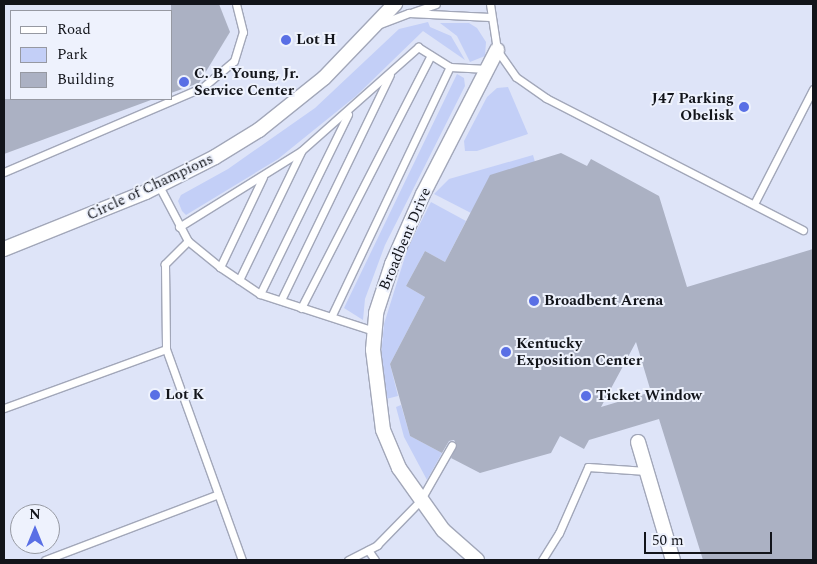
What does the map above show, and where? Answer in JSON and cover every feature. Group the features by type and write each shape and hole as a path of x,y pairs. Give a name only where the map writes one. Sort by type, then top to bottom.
{"street":[{"name":"Circle of Champions","path":"4,248 159,186 215,157 267,124 324,78 376,26 395,4"},
{"name":"Broadbent Drive","path":"477,560 443,530 420,501 399,468 384,430 375,382 374,332 392,264 497,50"},
{"path":"638,442 673,560"}],"lane":[{"path":"4,172 203,87 234,60 243,32 236,4"},
{"path":"376,26 436,4"},
{"path":"490,4 490,17 497,50 516,78 546,98 803,230"},
{"path":"409,13 490,17"},
{"path":"179,227 264,176 301,151 349,111 418,47 450,67 487,69"},
{"path":"301,308 431,55"},
{"path":"332,315 450,67"},
{"path":"281,300 392,70"},
{"path":"754,204 813,89"},
{"path":"260,294 349,111"},
{"path":"239,280 301,151"},
{"path":"220,267 264,176"},
{"path":"159,186 188,242 239,280 260,294 301,308 332,315 374,332"},
{"path":"188,242 166,264 166,349 216,495 242,560"},
{"path":"4,408 166,349"},
{"path":"348,560 368,550 420,501 452,445"},
{"path":"542,560 559,533 588,467 646,471"},
{"path":"45,560 216,495"},
{"path":"368,550 375,560"}],"green space":[{"path":"428,22 430,27 451,36 465,60 423,31 356,96 278,159 186,215 182,211 178,201 181,195 228,169 315,108 399,29"},
{"path":"440,23 469,23 477,28 486,42 485,56 470,62 457,36"},
{"path":"457,74 464,78 465,86 385,245 365,299 363,320 344,308"},
{"path":"508,87 528,134 477,151 465,151 464,141 487,97 497,88"},
{"path":"533,155 535,162 471,213 434,194 449,179"},
{"path":"431,202 466,221 445,262 425,251 406,286 425,297 390,364 398,396 386,399 381,356 384,324 408,247"},
{"path":"401,405 410,436 442,453 427,480 404,437 396,407"}],"building":[{"path":"171,4 219,4 230,32 199,83 172,93 172,10"},
{"path":"4,99 151,100 4,154"},
{"name":"Kentucky Exposition Center","path":"561,153 587,166 591,159 659,196 687,287 813,249 813,560 703,560 659,419 589,440 584,449 560,436 551,453 480,473 451,458 457,445 454,440 449,441 442,453 410,436 390,364 425,297 406,286 425,251 445,262 490,175","holes":["636,342 651,392 601,407"]}],"place":[{"name":"Lot H","path":"286,40"},
{"name":"C. B. Young, Jr. Service Center","path":"184,82"},
{"name":"J47 Parking Obelisk","path":"744,107"},
{"name":"Broadbent Arena","path":"534,301"},
{"name":"Kentucky Exposition Center","path":"506,352"},
{"name":"Lot K","path":"155,395"},
{"name":"Ticket Window","path":"586,396"}]}
